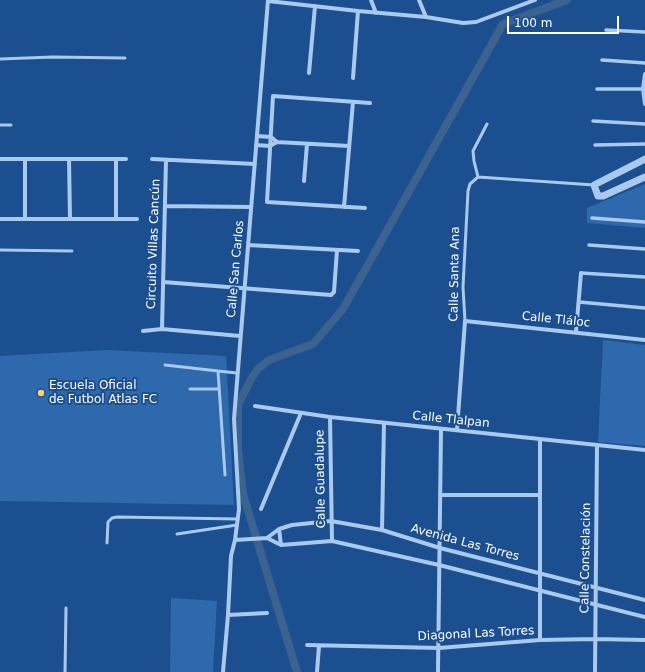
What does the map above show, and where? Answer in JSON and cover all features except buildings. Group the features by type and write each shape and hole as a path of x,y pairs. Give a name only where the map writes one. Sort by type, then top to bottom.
{"street":[{"path":"268,0 469,23 476,22 535,0"},
{"name":"Calle San Carlos","path":"223,672 231,556 238,519 238,488 234,419 237,373 268,0"},
{"path":"371,0 376,13"},
{"path":"419,0 426,17"},
{"path":"309,73 315,6"},
{"path":"353,78 358,11"},
{"path":"606,30 645,32"},
{"path":"602,60 645,63"},
{"path":"645,74 643,89 645,104"},
{"path":"597,89 643,89"},
{"path":"365,208 267,202 273,96 370,103"},
{"path":"344,207 353,102"},
{"path":"593,121 645,124"},
{"path":"257,136 271,137 277,142"},
{"path":"256,145 270,146 277,142 349,146"},
{"path":"304,181 307,144"},
{"path":"595,145 645,144"},
{"path":"0,159 126,159"},
{"path":"25,159 25,219"},
{"path":"69,159 70,219"},
{"path":"116,159 116,219"},
{"path":"152,159 255,164"},
{"path":"645,159 594,185 598,196 602,196 645,176"},
{"name":"Circuito Villas Cancún","path":"162,329 166,160"},
{"path":"165,206 251,207"},
{"path":"592,218 645,222"},
{"path":"0,219 137,219"},
{"path":"248,245 358,251"},
{"path":"589,245 645,249"},
{"path":"163,282 332,295 334,292 337,250"},
{"path":"576,332 581,273 645,277"},
{"path":"579,302 645,308"},
{"name":"Calle Tláloc","path":"465,321 645,340"},
{"name":"Calle Santa Ana","path":"457,430 465,321"},
{"path":"143,330 162,329 240,336"},
{"name":"Calle Tlalpan","path":"255,406 330,417 645,450"},
{"path":"261,509 301,413"},
{"name":"Calle Guadalupe","path":"330,417 332,541"},
{"path":"382,530 384,423"},
{"path":"438,672 441,428"},
{"path":"540,439 540,640"},
{"name":"Calle Constelación","path":"595,672 597,445"},
{"path":"440,494 540,495"},
{"name":"Avenida Las Torres","path":"235,540 267,538 280,529 292,525 331,521 382,530 440,548 645,600"},
{"path":"280,529 281,545"},
{"path":"267,538 281,545 332,541 440,565 645,617"},
{"path":"228,615 267,613"},
{"name":"Diagonal Las Torres","path":"307,645 439,648 540,640 645,640"},
{"path":"317,672 319,646"}],"lane":[{"path":"0,59 53,57 125,58"},
{"path":"486,124 474,151 474,161 478,177 594,185"},
{"path":"0,126 11,126"},
{"name":"Calle Santa Ana","path":"465,321 463,287 468,190 470,184 478,177"},
{"path":"0,250 72,251"},
{"path":"165,366 237,373"},
{"path":"218,371 225,476"},
{"path":"190,389 219,389"},
{"path":"107,543 108,522 112,518 117,517 238,519"},
{"path":"177,534 237,525"},
{"path":"65,672 66,608"}],"shaded area":[{"path":"645,184 645,228 587,223 587,208"},
{"path":"603,340 645,345 645,446 598,442"},
{"path":"107,350 226,356 234,505 0,501 0,356"},
{"path":"171,598 217,601 213,672 170,672"}],"waterway":[{"path":"297,672 243,494 238,450 238,405 251,379 258,369 269,360 313,344 343,309 503,24 567,0"}],"place":[{"name":"Escuela Oficial de Futbol Atlas FC","path":"41,393"}]}
